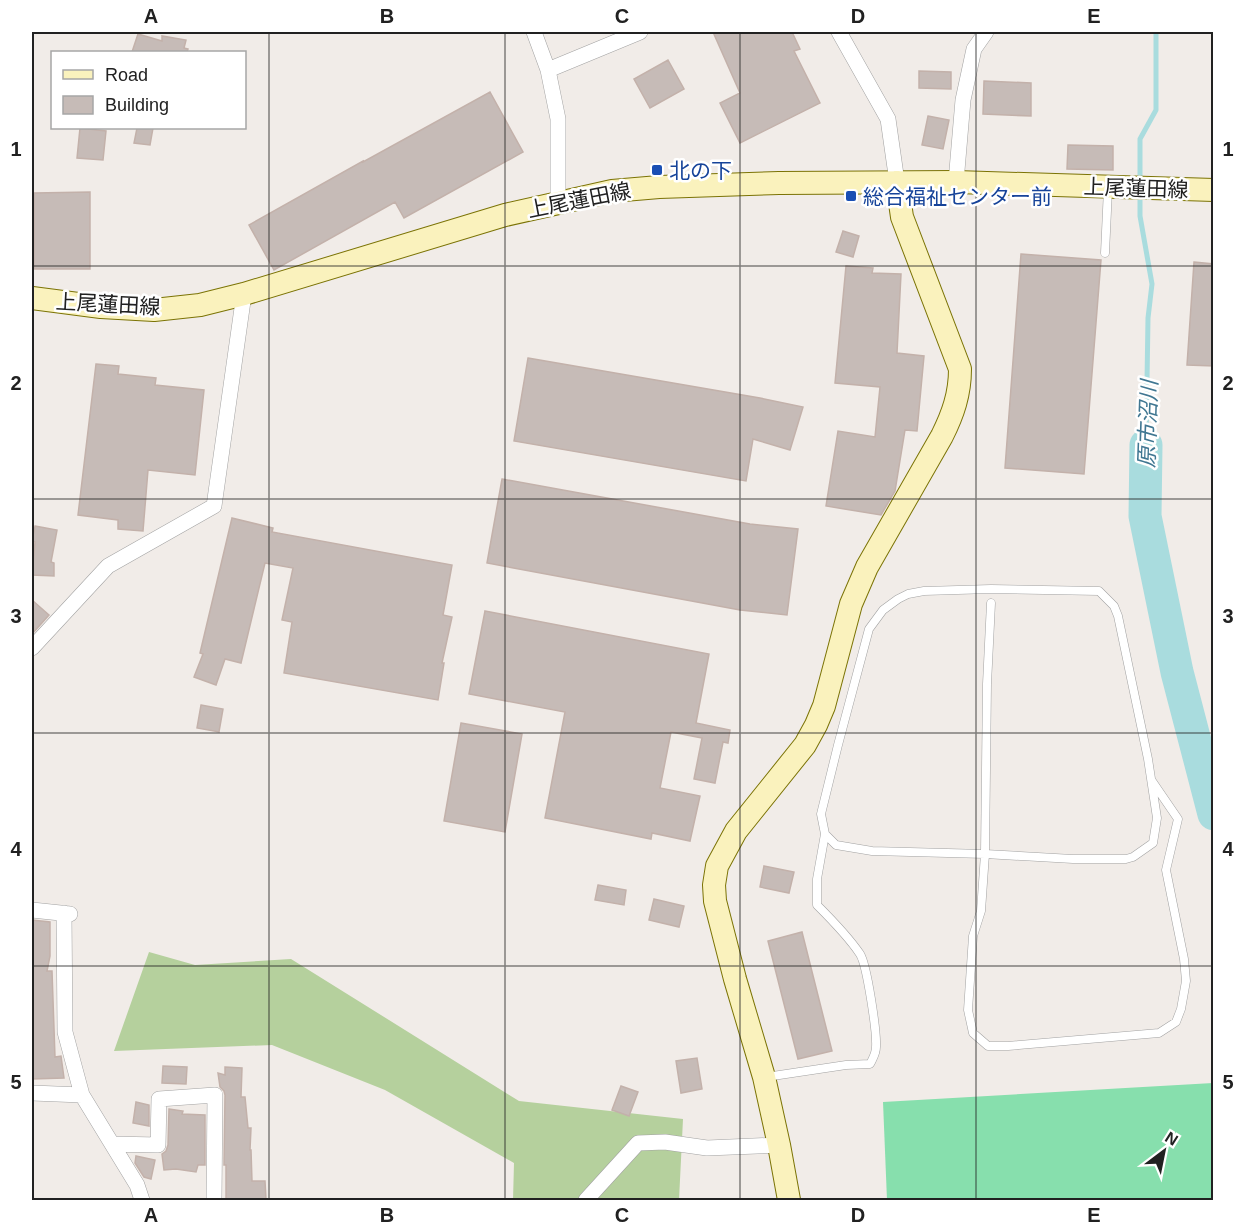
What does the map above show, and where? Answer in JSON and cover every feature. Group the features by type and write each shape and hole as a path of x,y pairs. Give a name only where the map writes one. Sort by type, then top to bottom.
{"main road":[{"path":"789,1200 764,1077 735,979 715,901 714,885 717,866 736,831 805,745 816,725 824,706 851,604 867,567 950,420 956,403 960,386 960,369 902,217 897,182"},
{"name":"上尾蓮田線","path":"32,298 101,307 154,310 200,304 244,294 505,215 612,192 659,187 779,183 956,182 1214,190"}],"street":[{"path":"534,32 548,70 558,119 558,203"},
{"path":"548,70 640,32"},
{"path":"839,32 888,118 897,182"},
{"path":"956,182 963,100 974,49 986,32"},
{"path":"32,648 108,566 214,506 244,294"},
{"path":"32,910 67,913 65,1032 82,1095 137,1185 142,1200"},
{"path":"32,1093 82,1095"},
{"path":"112,1144 158,1145 159,1099 215,1095 214,1200"},
{"path":"586,1200 638,1143 665,1142 707,1148 779,1145"}],"lane":[{"path":"1105,253 1117,187"},
{"path":"764,1077 846,1065 870,1064 875,1056 871,1001 862,957 836,924 817,905 817,879 825,834 821,814 869,629 883,610 898,598 924,591 991,589 1099,591 1114,606 1148,759 1157,818 1153,843 1133,857 1126,859 1073,859 872,851 836,845 825,834"},
{"path":"991,603 987,684 985,854 981,911 974,936 968,1010 973,1033 988,1046 1159,1033 1176,1022 1186,981 1184,959 1166,870 1178,819 1151,780"}],"green space":[{"path":"149,952 195,965 291,959 519,1101 683,1119 679,1200 513,1200 514,1163 385,1090 272,1045 114,1051"},
{"path":"1213,1083 1213,1200 887,1200 883,1102"}],"building":[{"path":"713,32 792,32 800,49 794,51 820,103 740,143 720,103 740,93"},
{"path":"138,34 162,41 162,36 186,40 184,48 188,49 187,51 132,51"},
{"path":"668,60 684,89 650,108 634,79"},
{"path":"919,71 951,72 951,89 919,88"},
{"path":"984,81 1031,83 1031,116 983,114"},
{"path":"490,92 523,152 404,218 395,202 274,270 249,225"},
{"path":"928,116 949,120 943,149 922,145"},
{"path":"80,129 106,131 103,160 77,158"},
{"path":"137,129 153,129 150,145 134,143"},
{"path":"1068,145 1113,146 1113,170 1067,169"},
{"path":"90,192 90,269 34,269 34,193"},
{"path":"843,231 859,236 853,257 836,252"},
{"path":"1021,254 1101,260 1084,474 1005,468"},
{"path":"1194,262 1214,264 1214,366 1187,365"},
{"path":"846,266 873,268 872,273 901,274 897,353 924,356 917,431 905,430 895,491 881,515 826,506 838,431 875,437 880,387 835,383"},
{"path":"528,358 803,407 790,450 753,439 746,481 514,441"},
{"path":"96,364 119,366 118,374 156,378 155,385 204,390 195,475 148,470 143,531 118,529 118,520 78,515"},
{"path":"502,479 750,524 798,529 787,615 740,610 487,563"},
{"path":"232,518 273,528 272,532 452,565 443,615 452,617 442,663 444,663 438,700 284,673 292,622 282,620 293,568 265,563 241,663 225,659 216,685 194,677 203,654 200,653"},
{"path":"35,526 57,530 51,562 54,563 54,576 32,575 35,542 32,541"},
{"path":"32,600 49,615 32,634"},
{"path":"485,611 709,654 696,723 730,730 728,743 723,742 715,783 694,779 702,738 671,732 660,788 700,796 690,841 652,833 651,839 545,818 565,712 469,694"},
{"path":"201,705 223,709 219,732 197,728"},
{"path":"461,723 522,734 505,832 444,821"},
{"path":"764,866 794,872 789,893 760,887"},
{"path":"598,885 626,890 624,905 595,900"},
{"path":"654,899 684,906 679,927 649,920"},
{"path":"32,920 50,922 50,956 47,971 52,971 55,1057 61,1056 64,1078 32,1079"},
{"path":"802,932 832,1051 798,1059 768,941"},
{"path":"697,1058 702,1089 681,1093 676,1061"},
{"path":"163,1066 187,1067 186,1084 162,1083"},
{"path":"225,1067 242,1068 241,1097 245,1097 248,1128 251,1128 252,1181 265,1181 266,1200 226,1200 225,1095 220,1087 218,1073 225,1075"},
{"path":"621,1086 638,1092 629,1116 612,1110"},
{"path":"136,1102 149,1105 149,1126 133,1123"},
{"path":"169,1109 183,1111 182,1114 205,1115 205,1165 198,1165 196,1172 164,1170 162,1154 168,1145"},
{"path":"136,1156 155,1160 151,1179 144,1177 135,1163"}],"waterway":[{"name":"原市沼川","path":"1140,182 1140,139 1156,110 1156,32"},
{"name":"原市沼川","path":"1140,194 1140,216 1152,284 1148,318 1146,445"},
{"name":"原市沼川","path":"1146,445 1145,516 1177,672 1214,814"}],"place":[{"name":"北の下","path":"657,170"},
{"name":"総合福祉センター前","path":"851,196"}]}
